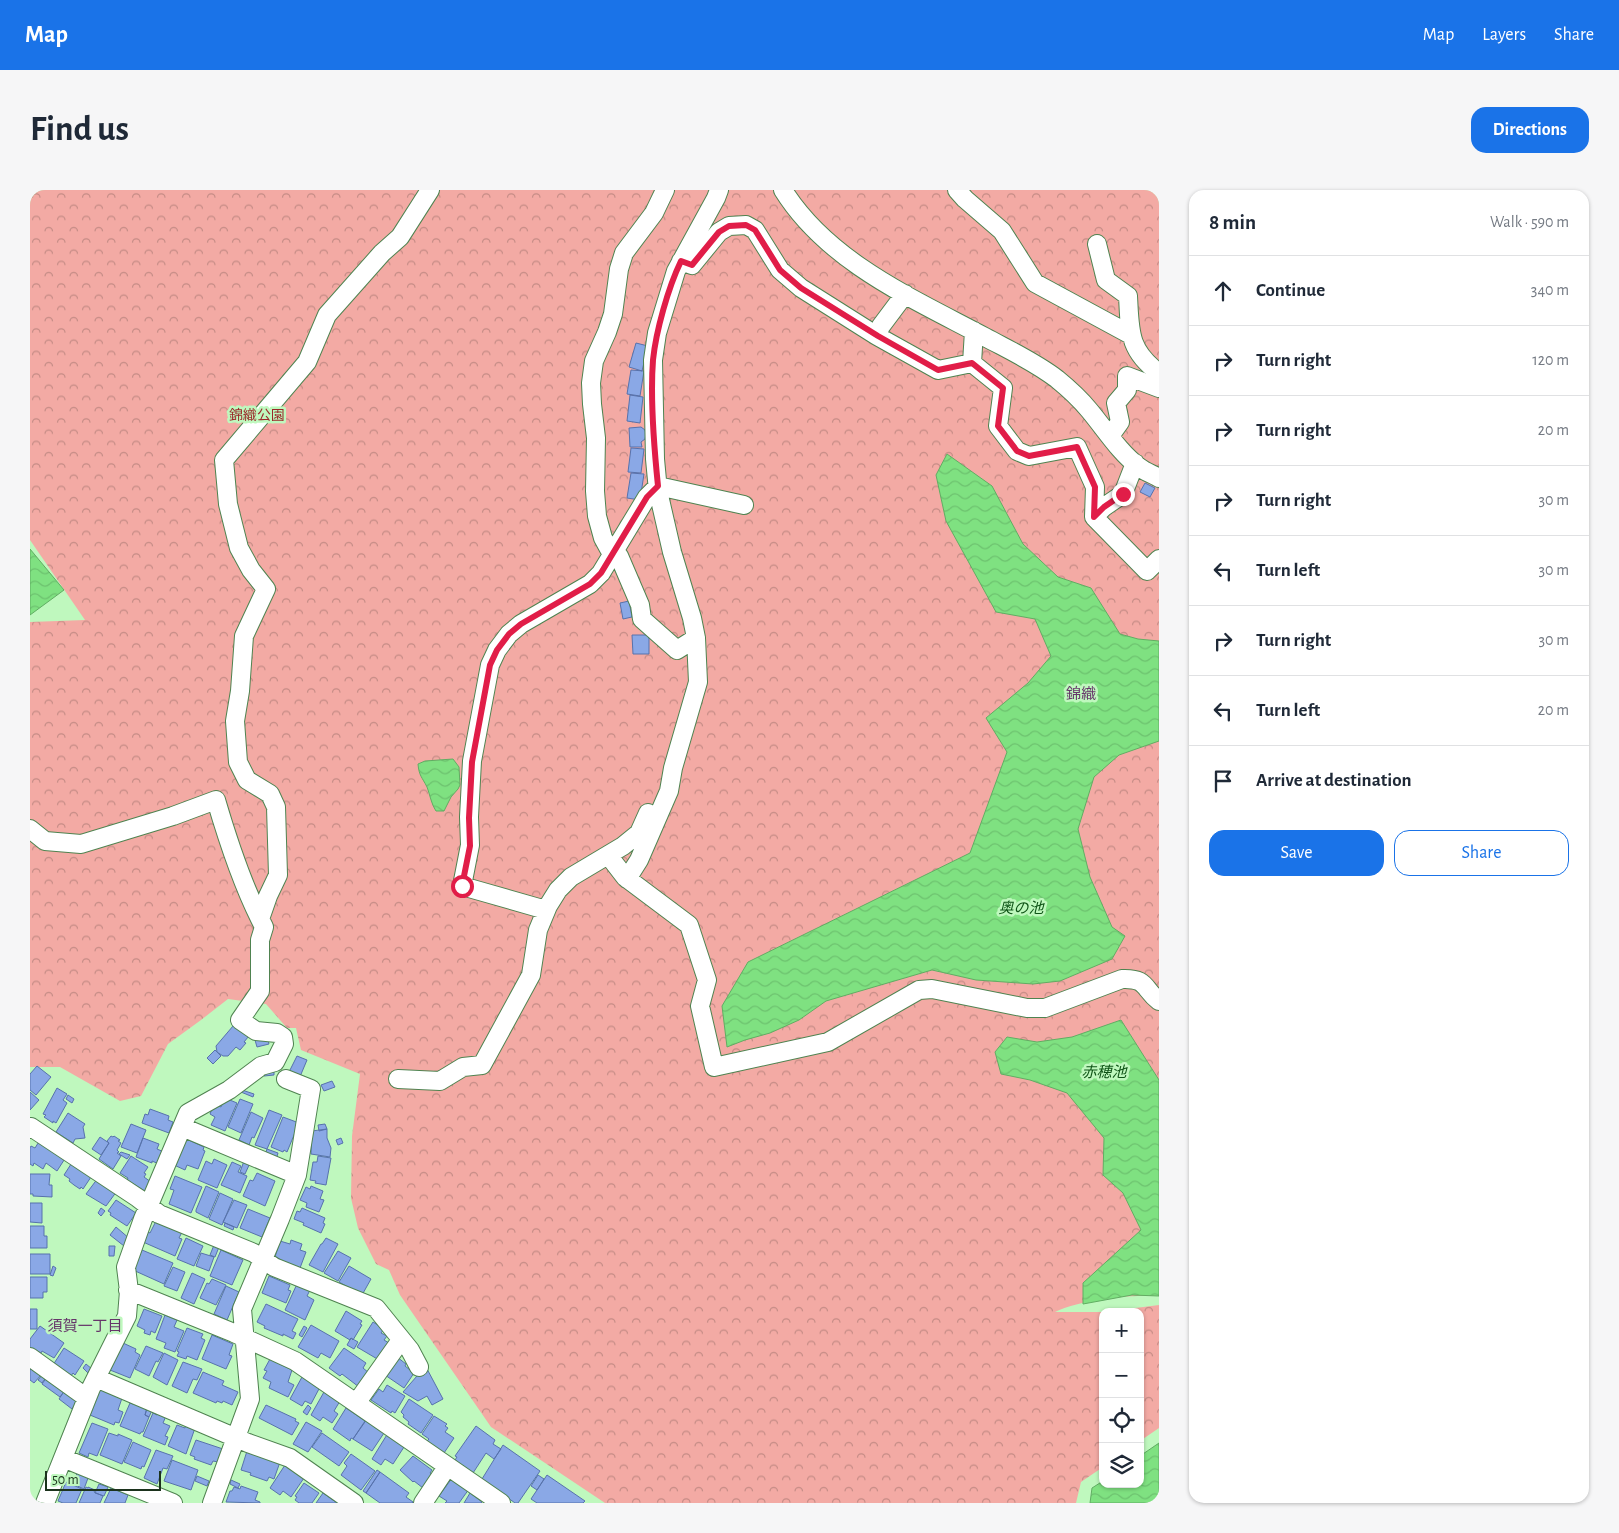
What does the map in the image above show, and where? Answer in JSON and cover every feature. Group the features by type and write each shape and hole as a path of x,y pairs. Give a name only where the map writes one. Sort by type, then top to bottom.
{"street":[{"path":"260,920 278,875 276,807 270,794 247,780 238,762 235,721 240,691 244,636 266,588 252,570 239,548 228,504 224,460 308,362 327,315 382,253 400,237 430,190"},
{"path":"665,190 654,213 624,254 618,269 613,314 594,361 591,383 596,438 595,491 603,538 609,550 619,556 623,564 640,605 642,619 677,650 696,638"},
{"path":"628,879 639,860 669,791 673,768 698,682 696,638 692,618 672,552 658,486 655,459 653,360 658,333 676,271 719,190"},
{"path":"783,190 793,206 824,239 865,270 905,294 1025,358 1056,379 1088,408 1110,436 1139,467 1159,478"},
{"path":"957,190 1002,231 1035,283 1131,335"},
{"path":"681,261 692,265 719,232 729,226 746,225 755,230 780,270 801,288 878,336 938,370 972,363"},
{"path":"1097,244 1106,280 1128,296 1131,335 1137,350 1146,364 1159,373"},
{"path":"878,336 881,326 905,294"},
{"path":"972,363 974,331"},
{"path":"972,363 1003,388 998,426 1017,451 1029,456 1077,447 1095,487 1094,517 1147,571 1159,559"},
{"path":"1110,436 1120,422 1116,403 1127,390 1127,376 1159,388"},
{"path":"1094,517 1104,507 1123,494 1135,463"},
{"path":"546,910 462,886 470,846 469,818 472,762 490,665 497,650 509,634 521,624 590,584 601,573 647,497 658,486"},
{"path":"658,486 744,505"},
{"path":"398,1078 440,1081 463,1067 482,1065 531,975 538,930 546,910 558,890 571,877 623,846 638,833 664,780 673,768"},
{"path":"30,829 45,841 81,844 173,816 216,800 232,853 264,928 260,940 260,991 240,1020 256,1031 277,1032 283,1037 284,1044 275,1062 262,1066 229,1090 188,1113 126,1267 128,1290 127,1316 87,1398 45,1503"},
{"path":"608,855 628,879 689,925 707,980 700,1006 714,1067 828,1042 919,990 932,989 1027,1008 1045,1008 1122,979 1134,978 1145,985 1159,1001"},
{"path":"212,1503 250,1399 242,1309 297,1175 311,1089 286,1079"},
{"path":"30,1129 31,1127 159,1214 254,1253 274,1267 376,1308 410,1350 419,1367"},
{"path":"182,1127 297,1175"},
{"path":"128,1290 295,1361 501,1503"},
{"path":"357,1402 401,1340"},
{"path":"30,1357 87,1398"},
{"path":"96,1378 236,1438 290,1458 354,1503"},
{"path":"63,1458 173,1503"},
{"path":"423,1503 448,1467"}],"green space":[{"name":"錦織公園","path":"30,190 1159,190 1159,1296 1133,1296 1092,1301 1055,1312 1099,1312 1099,1470 1081,1482 1076,1503 605,1503 491,1427 400,1295 389,1270 376,1264 358,1228 351,1198 352,1136 360,1074 301,1050 296,1028 287,1028 266,1004 228,999 168,1044 141,1096 120,1101 60,1067 30,1067 30,622 85,620 30,540"},
{"path":"1159,1305 1159,1428 1144,1438 1144,1308 1135,1308"}],"water":[{"name":"奥の池","path":"947,454 992,486 1023,544 1058,577 1091,588 1120,634 1138,639 1159,641 1159,741 1119,755 1094,777 1078,829 1090,877 1112,927 1125,936 1112,959 1060,981 1033,984 976,980 932,970 826,1001 799,1020 770,1033 727,1047 722,1006 748,962 970,853 1007,752 986,718 1028,683 1051,656 1035,619 996,612 946,521 936,475"},
{"path":"30,549 64,590 30,615"},
{"path":"453,759 459,767 460,785 444,811 436,811 420,774 418,764 425,761"},
{"name":"赤穂池","path":"1121,1020 1159,1080 1159,1296 1132,1295 1083,1304 1083,1283 1141,1230 1123,1193 1103,1175 1104,1138 1067,1093 1030,1080 1001,1074 995,1052 1007,1037 1037,1042 1072,1037"},
{"path":"1159,1443 1159,1503 1090,1503 1092,1488 1099,1484 1099,1488 1144,1488 1144,1453"}],"building":[{"path":"636,343 648,346 642,371 629,367"},
{"path":"631,370 644,371 640,396 627,394"},
{"path":"630,395 643,397 640,423 627,421"},
{"path":"641,427 645,430 646,434 645,439 641,442 642,447 630,447 629,428"},
{"path":"631,448 644,449 641,473 628,472"},
{"path":"631,473 644,474 640,500 627,498"},
{"path":"1145,483 1155,488 1150,497 1140,492"},
{"path":"629,601 632,617 623,619 620,603"},
{"path":"632,635 649,635 649,654 633,654"},
{"path":"239,1019 253,1031 240,1050 236,1047 228,1056 223,1056 217,1052 216,1046"},
{"path":"267,1037 269,1044 257,1047 255,1040"},
{"path":"215,1050 221,1056 213,1064 207,1058"},
{"path":"297,1056 307,1060 299,1079 288,1074"},
{"path":"37,1066 51,1077 36,1095 30,1090 30,1074"},
{"path":"274,1069 274,1075 264,1076 264,1070"},
{"path":"332,1081 335,1087 324,1091 321,1085"},
{"path":"57,1088 67,1094 63,1100 67,1103 56,1123 53,1121 53,1123 44,1117 46,1115 43,1114"},
{"path":"242,1090 254,1094 253,1097 241,1092"},
{"path":"30,1092 39,1100 30,1110"},
{"path":"68,1095 74,1099 72,1103 66,1099"},
{"path":"225,1098 237,1103 225,1131 211,1125 215,1117 210,1114 214,1104 221,1107"},
{"path":"240,1099 253,1104 241,1133 228,1127"},
{"path":"150,1109 169,1116 168,1120 173,1122 169,1133 142,1123 145,1114 148,1115"},
{"path":"269,1110 282,1115 267,1149 255,1145"},
{"path":"251,1112 263,1118 249,1145 239,1140"},
{"path":"68,1113 85,1124 83,1127 85,1138 75,1139 73,1143 56,1132"},
{"path":"283,1117 299,1123 287,1152 271,1147"},
{"path":"131,1124 146,1130 137,1153 121,1147"},
{"path":"325,1124 327,1129 319,1131 318,1125"},
{"path":"327,1129 327,1138 331,1148 330,1157 311,1154 312,1131"},
{"path":"111,1136 120,1140 118,1141 121,1143 117,1153 121,1156 113,1169 99,1159"},
{"path":"100,1137 109,1143 101,1155 92,1149"},
{"path":"182,1137 204,1147 203,1150 205,1151 198,1169 187,1165 185,1170 174,1165"},
{"path":"143,1138 159,1144 157,1149 164,1152 159,1164 136,1157"},
{"path":"341,1138 343,1143 338,1145 336,1140"},
{"path":"40,1140 66,1157 57,1171 46,1163 43,1169 34,1163 33,1166 30,1164 30,1148 31,1146 35,1148"},
{"path":"267,1149 278,1153 276,1160 265,1155"},
{"path":"121,1152 130,1155 127,1159 119,1154"},
{"path":"131,1156 148,1167 144,1177 151,1182 145,1191 127,1180 128,1178 120,1173"},
{"path":"318,1156 331,1158 326,1185 310,1180 313,1162 317,1162"},
{"path":"214,1159 227,1165 217,1188 198,1180 206,1161 212,1164"},
{"path":"73,1161 93,1174 83,1189 74,1185 64,1175"},
{"path":"244,1161 250,1163 245,1174 240,1172"},
{"path":"232,1162 241,1166 238,1172 247,1176 240,1193 221,1185"},
{"path":"257,1173 275,1181 265,1206 243,1196 250,1180 253,1181"},
{"path":"30,1174 50,1174 49,1185 52,1185 52,1197 33,1196 33,1194 30,1194"},
{"path":"175,1176 202,1187 191,1213 169,1204 174,1190 170,1189"},
{"path":"98,1178 117,1191 106,1206 86,1194"},
{"path":"206,1186 219,1192 208,1218 196,1212"},
{"path":"311,1186 323,1191 320,1199 324,1200 319,1212 306,1207 307,1203 300,1200 306,1187 310,1189"},
{"path":"220,1193 233,1199 222,1225 209,1219"},
{"path":"116,1200 136,1213 127,1226 110,1215 111,1213 108,1211"},
{"path":"234,1200 247,1205 237,1228 223,1222"},
{"path":"30,1203 42,1203 42,1223 30,1222"},
{"path":"101,1208 105,1211 101,1216 98,1213"},
{"path":"302,1208 325,1218 323,1223 325,1224 321,1233 294,1219 297,1211 300,1212"},
{"path":"248,1209 270,1218 262,1237 240,1228"},
{"path":"156,1221 182,1232 179,1238 182,1239 175,1256 143,1242"},
{"path":"225,1223 234,1227 233,1230 224,1226"},
{"path":"30,1226 44,1226 44,1236 47,1236 47,1248 30,1248"},
{"path":"116,1227 130,1239 124,1246 110,1235"},
{"path":"186,1238 203,1246 194,1266 177,1259"},
{"path":"326,1238 338,1244 323,1272 309,1265"},
{"path":"291,1240 302,1244 300,1250 306,1252 300,1268 279,1262 280,1259 275,1257 280,1241 290,1244"},
{"path":"214,1245 219,1247 215,1257 210,1255"},
{"path":"109,1246 115,1246 114,1256 109,1256"},
{"path":"142,1250 173,1263 164,1284 133,1270"},
{"path":"221,1250 243,1260 232,1285 210,1276"},
{"path":"338,1251 351,1258 338,1281 324,1273"},
{"path":"201,1253 214,1257 209,1271 196,1266"},
{"path":"30,1254 50,1254 50,1274 30,1274"},
{"path":"53,1266 56,1268 53,1276 50,1275"},
{"path":"349,1266 371,1279 362,1295 339,1282"},
{"path":"173,1267 185,1272 177,1291 164,1286"},
{"path":"192,1273 205,1279 194,1304 181,1298"},
{"path":"269,1276 290,1285 288,1290 291,1291 286,1303 262,1293"},
{"path":"30,1277 47,1277 47,1292 43,1292 43,1298 30,1298"},
{"path":"212,1279 226,1285 216,1305 200,1298 207,1283 209,1284"},
{"path":"297,1284 310,1290 307,1296 314,1300 305,1320 285,1310"},
{"path":"226,1286 239,1292 227,1320 214,1314"},
{"path":"266,1304 298,1319 292,1331 296,1333 293,1339 264,1328 265,1326 257,1322"},
{"path":"30,1309 37,1309 37,1329 30,1329"},
{"path":"144,1309 162,1316 155,1333 151,1331 150,1335 144,1333 145,1330 137,1326"},
{"path":"346,1311 362,1321 360,1324 362,1325 353,1340 335,1331"},
{"path":"165,1315 177,1320 174,1327 184,1331 175,1352 164,1348 166,1343 156,1339"},
{"path":"373,1322 384,1329 381,1333 387,1336 384,1340 389,1343 379,1360 357,1347"},
{"path":"311,1325 339,1341 330,1358 321,1353 318,1358 298,1347"},
{"path":"40,1326 64,1343 54,1358 42,1351 41,1353 37,1351 36,1353 30,1349 30,1339"},
{"path":"304,1326 307,1328 302,1337 299,1335"},
{"path":"187,1328 203,1334 201,1338 205,1340 197,1360 187,1356 186,1359 177,1356 179,1352 177,1351"},
{"path":"212,1335 233,1344 229,1355 232,1356 226,1369 202,1359"},
{"path":"351,1338 358,1342 354,1349 347,1345"},
{"path":"123,1343 136,1349 135,1352 140,1355 130,1378 110,1370"},
{"path":"146,1346 163,1353 158,1362 156,1361 149,1376 135,1369"},
{"path":"64,1348 84,1361 75,1375 73,1373 71,1376 53,1365"},
{"path":"344,1348 366,1363 363,1368 369,1373 359,1387 342,1374 340,1376 329,1368"},
{"path":"164,1353 178,1360 167,1385 153,1377"},
{"path":"397,1357 414,1373 404,1388 385,1375"},
{"path":"270,1359 292,1370 288,1382 294,1385 288,1397 269,1388 271,1382 263,1378 267,1371 264,1370"},
{"path":"183,1362 202,1369 197,1380 193,1379 187,1393 172,1386"},
{"path":"86,1364 92,1369 89,1374 83,1368"},
{"path":"426,1367 443,1399 432,1405 427,1396 418,1401 403,1392 417,1376 415,1373"},
{"path":"32,1368 41,1375 34,1383 30,1380 30,1370"},
{"path":"203,1372 224,1381 222,1385 238,1392 232,1405 223,1401 222,1403 217,1401 216,1403 193,1393"},
{"path":"43,1374 47,1376 42,1383 38,1380"},
{"path":"47,1377 65,1390 60,1397 42,1384"},
{"path":"302,1377 320,1387 311,1404 305,1401 302,1406 290,1399"},
{"path":"387,1385 405,1396 395,1413 392,1411 391,1413 371,1400 379,1389 383,1392"},
{"path":"100,1388 122,1398 118,1410 123,1412 119,1423 115,1422 114,1425 90,1415"},
{"path":"65,1390 76,1398 74,1400 77,1402 72,1409 59,1399"},
{"path":"324,1392 340,1401 334,1411 338,1414 332,1423 323,1417 320,1421 311,1415"},
{"path":"409,1399 433,1415 421,1433 408,1424 409,1422 403,1417 404,1415 401,1412"},
{"path":"134,1402 147,1408 145,1415 149,1417 143,1432 140,1434 120,1426 130,1403 133,1404"},
{"path":"266,1405 296,1419 295,1421 299,1423 292,1435 259,1418"},
{"path":"308,1405 311,1408 307,1415 303,1412"},
{"path":"147,1408 153,1408 149,1417 145,1415"},
{"path":"346,1408 365,1421 350,1441 333,1429"},
{"path":"153,1413 166,1416 163,1423 170,1426 165,1436 168,1437 165,1445 143,1436"},
{"path":"434,1416 447,1424 445,1426 448,1428 445,1432 454,1438 444,1453 427,1441 429,1439 422,1434"},
{"path":"367,1419 375,1424 373,1426 384,1433 372,1451 353,1439"},
{"path":"306,1422 322,1431 308,1452 293,1444"},
{"path":"92,1423 108,1429 97,1456 89,1453 88,1457 79,1453"},
{"path":"186,1424 195,1428 186,1454 168,1446 177,1425 185,1428"},
{"path":"476,1426 495,1440 493,1444 501,1449 494,1459 486,1453 473,1473 455,1460 457,1457 455,1456"},
{"path":"109,1433 118,1436 118,1434 132,1440 122,1464 100,1455"},
{"path":"322,1433 349,1452 339,1466 312,1447"},
{"path":"388,1433 397,1438 395,1441 404,1447 393,1464 385,1459 381,1465 372,1459"},
{"path":"196,1440 223,1449 218,1462 213,1461 211,1465 194,1459 195,1457 190,1455"},
{"path":"133,1442 151,1450 144,1467 142,1466 141,1469 124,1462"},
{"path":"503,1445 540,1471 518,1503 515,1503 482,1479"},
{"path":"156,1450 173,1456 167,1469 163,1468 157,1484 144,1478"},
{"path":"247,1451 280,1462 274,1479 269,1477 267,1481 241,1470"},
{"path":"351,1454 375,1471 361,1490 341,1475 347,1466 344,1463"},
{"path":"413,1456 432,1470 430,1473 433,1475 423,1488 400,1470"},
{"path":"172,1460 198,1470 191,1490 164,1481"},
{"path":"285,1465 304,1478 291,1497 283,1491 280,1495 270,1488"},
{"path":"377,1470 380,1472 366,1493 363,1491"},
{"path":"380,1472 409,1493 406,1497 413,1502 380,1503 366,1493"},
{"path":"77,1473 88,1478 84,1489 73,1484"},
{"path":"538,1475 544,1479 537,1490 531,1486"},
{"path":"547,1475 585,1501 583,1503 537,1503 531,1499"},
{"path":"197,1476 209,1481 207,1486 195,1481"},
{"path":"452,1478 469,1489 459,1503 445,1503 447,1501 439,1496"},
{"path":"231,1480 240,1484 238,1488 230,1484"},
{"path":"66,1482 82,1489 76,1503 58,1501"},
{"path":"304,1483 319,1493 312,1503 299,1503 295,1500 297,1497 295,1496"},
{"path":"99,1484 108,1487 104,1496 95,1493"},
{"path":"241,1486 258,1492 255,1500 260,1503 226,1502 230,1491 234,1487 240,1489"},
{"path":"86,1487 95,1490 94,1492 103,1496 100,1503 79,1503"},
{"path":"111,1488 128,1495 125,1503 104,1503"},
{"path":"323,1493 337,1503 316,1503"},
{"path":"470,1493 482,1502 464,1503"}],"district":[{"name":"錦織","path":"1081,694"},
{"name":"須賀一丁目","path":"85,1326"}],"route":[{"path":"462,886 470,846 469,818 472,762 490,665 497,650 509,634 521,624 590,584 601,573 647,497 658,486 653,400 653,360 658,333 676,271 681,261 692,265 719,232 729,226 746,225 755,230 780,270 801,288 878,336 938,370 972,363 1003,388 998,426 1017,451 1029,456 1077,447 1095,487 1094,517 1104,507 1123,494"}]}
